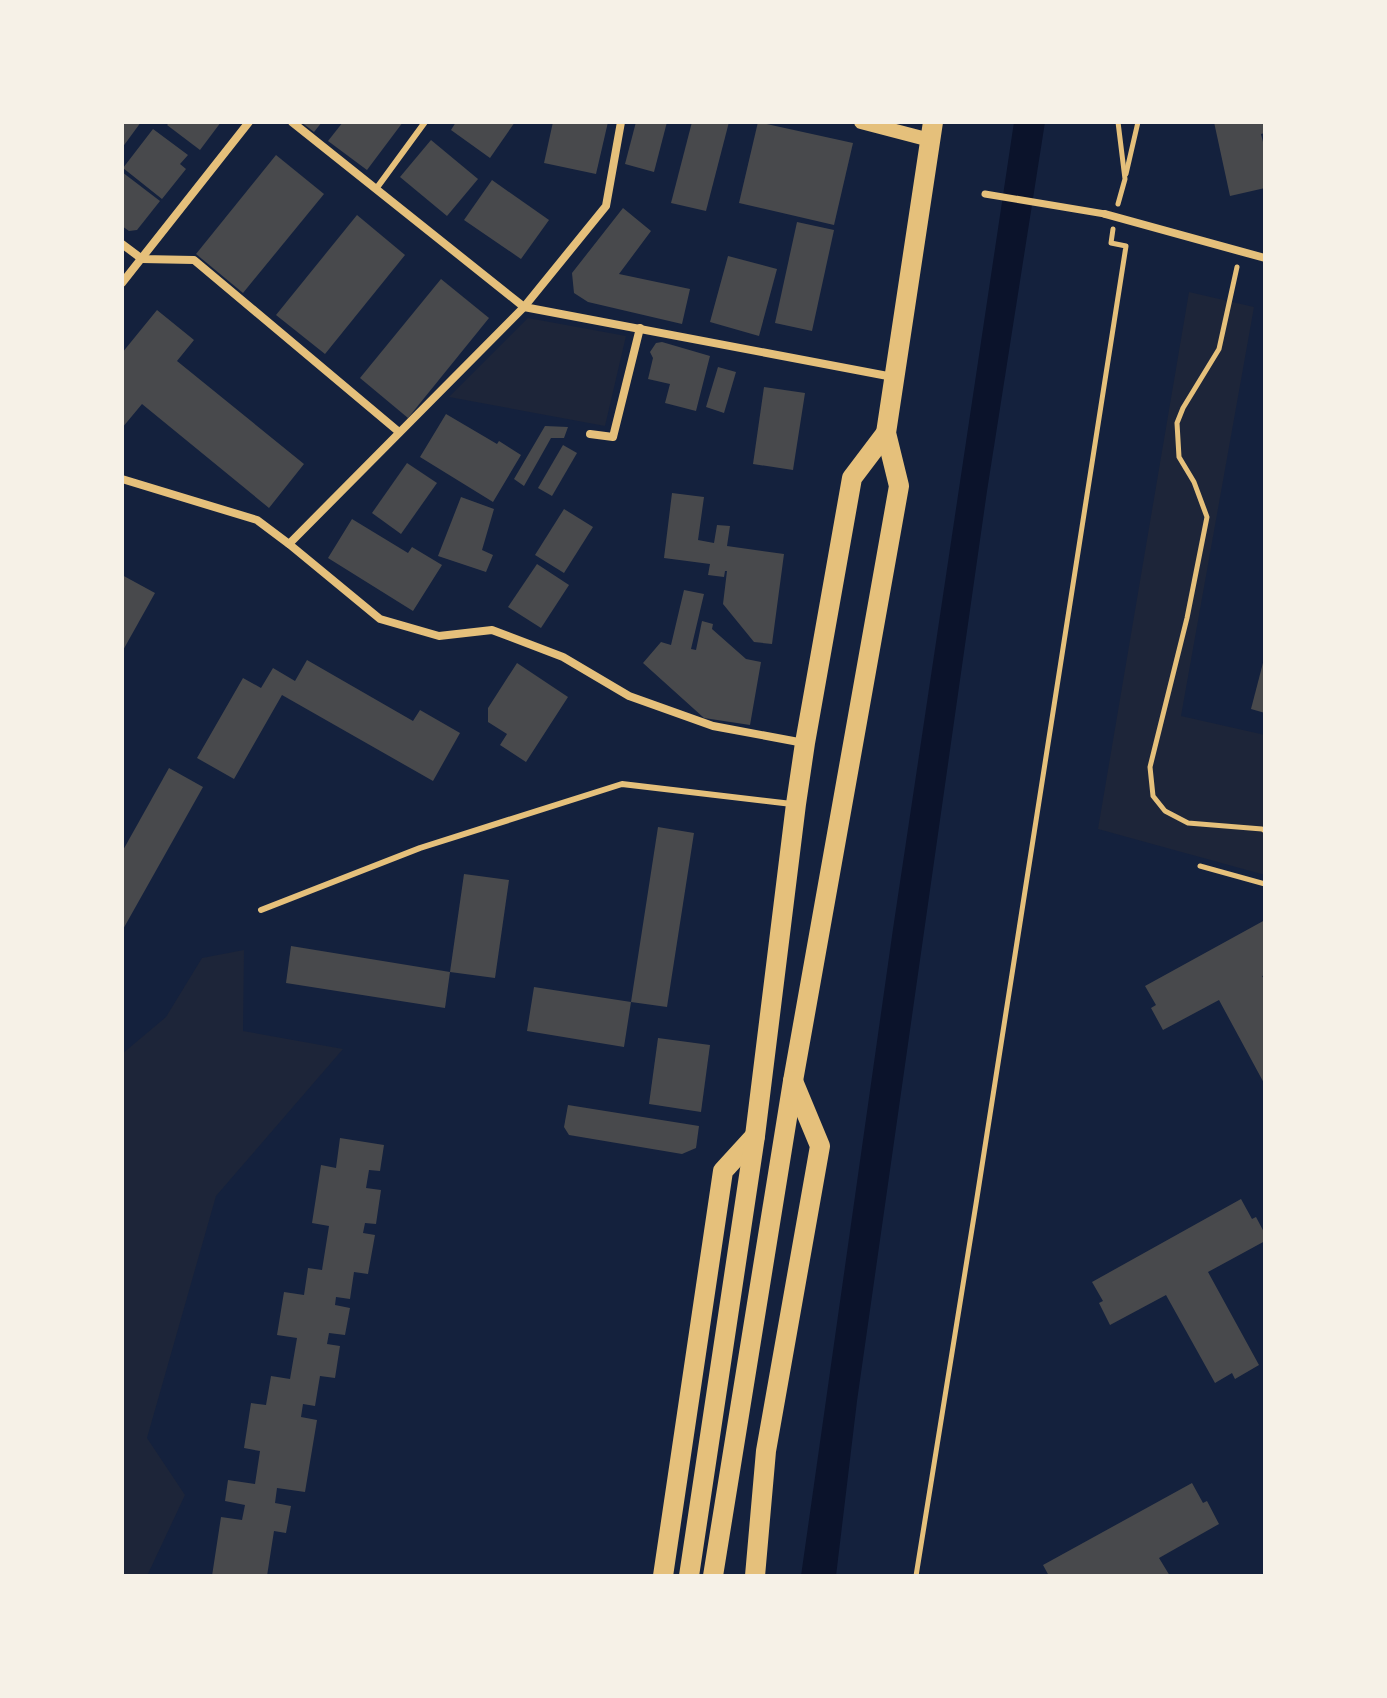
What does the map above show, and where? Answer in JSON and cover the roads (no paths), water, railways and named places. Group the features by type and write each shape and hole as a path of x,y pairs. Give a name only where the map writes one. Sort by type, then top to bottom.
{"main road":[{"path":"713,1576 793,1081 899,486 886,433 931,131"},
{"path":"689,1576 755,1136 805,743 852,478 886,433"},
{"path":"755,1576 766,1451 820,1146 793,1081"},
{"path":"663,1576 723,1171 755,1136"}],"street":[{"path":"122,283 249,122"},
{"path":"292,122 524,307 894,377"},
{"path":"289,544 524,307 606,206 621,122"},
{"path":"861,122 931,131"},
{"path":"985,194 1110,215 1265,258"},
{"path":"122,244 142,259 194,260 399,432"},
{"path":"590,434 613,437 640,328"},
{"path":"122,479 257,520 380,619 439,636 492,630 563,657 629,696 713,726 805,743"}],"lane":[{"path":"376,189 425,122"},
{"path":"261,910 420,848 622,784 796,804"}]}
